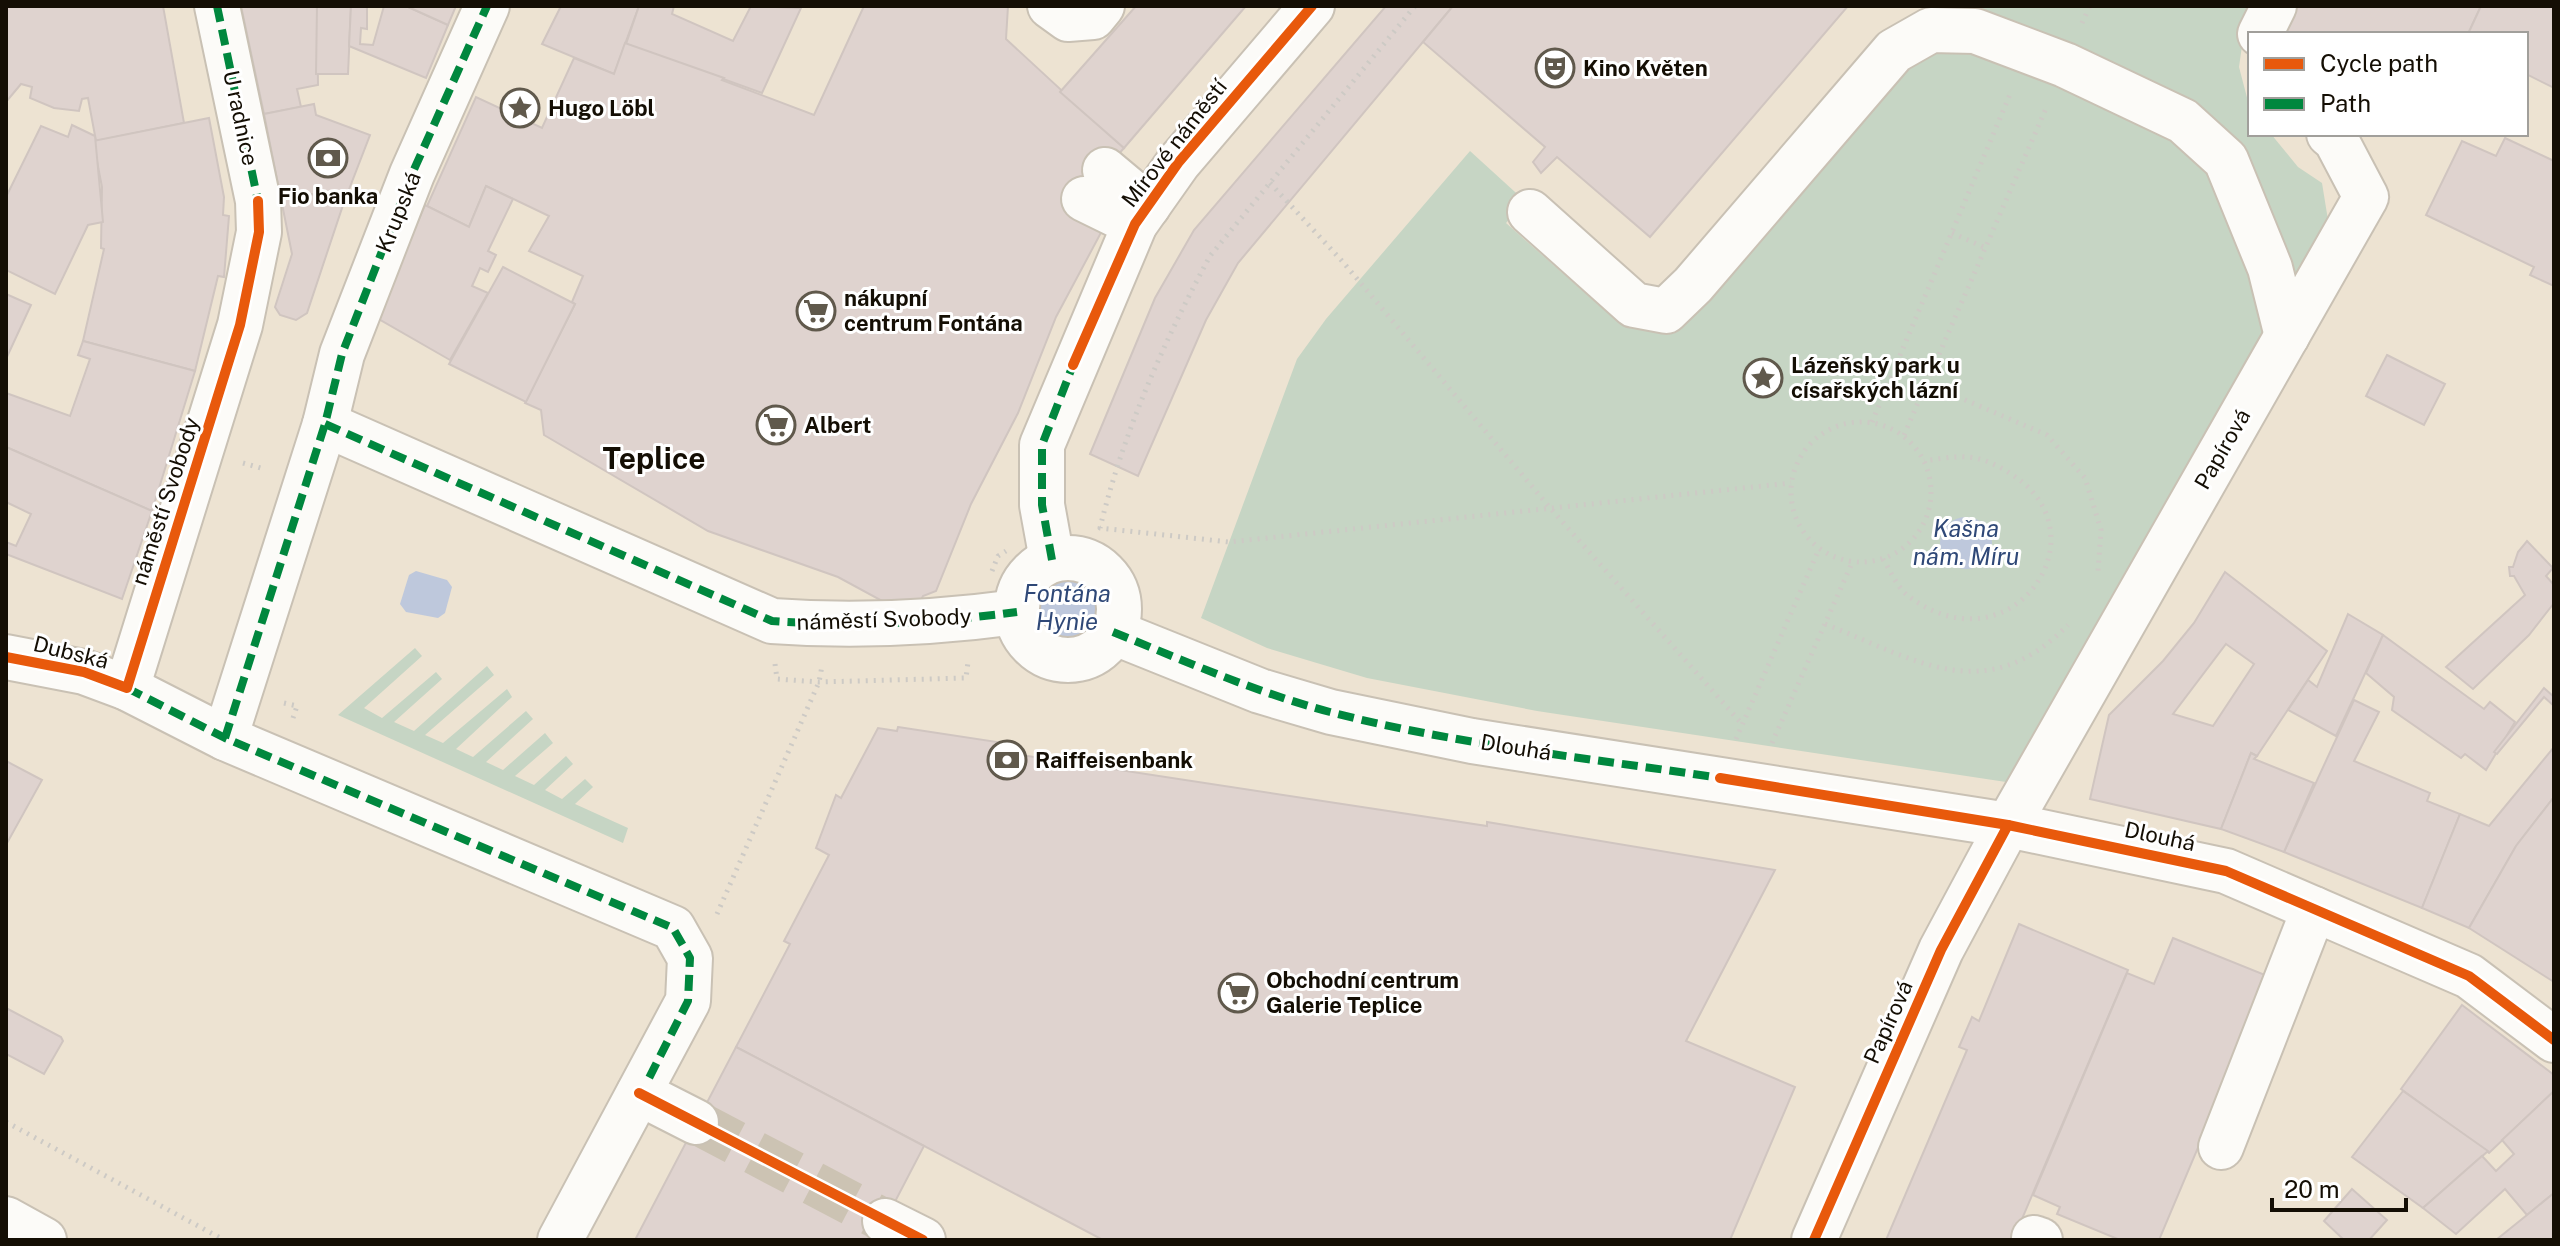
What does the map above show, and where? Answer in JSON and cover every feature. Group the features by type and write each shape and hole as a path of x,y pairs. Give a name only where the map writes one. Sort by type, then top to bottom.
{"street":[{"name":"U radnice","path":"217,6 258,201 259,232 240,325"},
{"name":"Krupská","path":"325,424 342,354 412,174 487,6"},
{"path":"1050,6 1068,19 1093,17 1102,6"},
{"name":"Mírové náměstí","path":"1052,560 1042,505 1042,445 1073,365 1142,215 1178,163 1312,6"},
{"path":"2261,32 2274,6"},
{"path":"1530,212 1634,305 1666,311 1693,285 1894,51 1931,30 1975,31 2047,57 2183,121 2226,160 2270,268 2287,336"},
{"name":"Papírová","path":"1814,1240 1941,950 2008,825 2366,197 2331,136"},
{"path":"1095,185 1142,215"},
{"name":"náměstí Svobody","path":"127,688 240,325"},
{"path":"325,424 225,738 673,928 690,958 688,1001 560,1240"},
{"name":"náměstí Svobody","path":"325,424 772,621 828,625 974,618 1017,612"},
{"path":"1052,560 1086,561 1106,576 1118,599 1118,616 1113,632 1099,650 1080,659 1058,660 1042,654 1029,643 1020,628 1017,612 1025,580 1052,560"},
{"name":"Dlouhá","path":"1113,632 1260,691 1331,712 1472,741 2008,825 2226,871 2469,976 2554,1040"},
{"name":"Dubská","path":"6,657 84,672 127,688 225,738"},
{"path":"2221,1147 2314,909"},
{"path":"644,1086 696,1122"},
{"path":"6,1219 44,1240"},
{"path":"885,1221 923,1240"}],"path":[{"path":"1415,6 1210,256 1186,299 1115,466 1100,528 1229,542 1791,483"},
{"path":"1872,422 1952,233 2047,57 2090,6"},
{"path":"1904,435 1986,248 2047,57"},
{"path":"1270,183 1342,261 1551,509 1742,724"},
{"path":"1952,233 1986,248"},
{"path":"1928,384 2047,435 2085,478 2101,530 2098,571 2092,585"},
{"path":"1872,422 1904,435 1924,461 1932,490 1927,519 1909,544 1883,559 1852,563 1819,549 1796,520 1791,483 1805,448 1836,426 1872,422"},
{"path":"203,451 305,481"},
{"path":"1883,559 1905,593 1941,613 1967,620 1987,619 2009,612 2026,598 2045,566 2051,541 2049,522 2043,502 2030,487 1992,463 1968,457 1924,461"},
{"path":"1737,781 1742,724 1819,549"},
{"path":"1737,781 1825,624 1852,563"},
{"path":"1825,624 1921,662 1969,674 2009,666 2043,650 2071,622"},
{"path":"690,958 718,913 819,682 828,625"},
{"path":"6,1122 224,1240"}],"green space":[{"name":"Lázeňský park u císařských lázní","path":"1934,6 2259,6 2243,39 2239,67 2248,101 2248,136 2273,136 2298,167 2322,183 2328,220 2006,782 1537,711 1367,678 1267,648 1201,618 1297,359 1326,319 1470,151 1526,202 1506,223 1619,323 1659,333 1688,320 1897,68"},
{"path":"415,648 422,656 364,708 382,718 436,672 442,679 394,722 414,731 487,666 494,675 425,735 443,743 507,689 512,697 456,749 473,757 526,711 533,719 486,762 503,770 545,733 553,743 515,776 534,785 566,756 573,764 545,790 562,799 585,779 593,787 575,804 628,828 623,843 338,715"}],"water":[{"name":"Kašna nám. Míru","path":"1966,517 1985,524 1992,543 1985,562 1966,569 1947,562 1940,543 1947,524"},
{"path":"416,571 447,580 452,587 445,613 438,618 406,612 400,604 409,575"},
{"name":"Fontána Hynie","path":"1067,578 1089,586 1097,608 1089,630 1067,638 1045,630 1037,608 1045,586"}],"building":[{"path":"6,6 163,6 184,123 96,141 88,98 82,99 79,111 54,108 30,98 32,87 21,84 6,102"},
{"path":"241,6 317,6 318,85 297,89 301,107 264,114"},
{"path":"317,6 351,6 348,74 316,74"},
{"path":"351,6 367,6 367,29 361,28 360,44 373,45 384,6 406,6 448,25 426,78 349,46"},
{"path":"406,6 456,6 448,25"},
{"path":"561,6 639,6 614,74 542,44"},
{"path":"639,6 674,6 672,14 733,41 751,6 801,8 762,93 626,44"},
{"name":"nákupní centrum Fontána","path":"864,6 1008,6 1006,39 1124,148 1089,188 1104,227 1056,317 1018,413 971,504 936,591 923,596 918,606 895,608 838,577 708,531 544,435 541,410 525,403 575,304 572,302 583,276 529,251 549,216 486,186 469,227 427,206 476,97 542,128 574,58 614,74 625,43 724,78 722,80 814,115"},
{"path":"1136,6 1246,6 1124,148 1060,92"},
{"path":"1386,6 1453,6 1238,263 1206,320 1138,476 1090,454 1155,298 1194,230"},
{"path":"1453,6 1848,6 1650,237 1557,157 1541,173 1533,162 1545,147 1423,42"},
{"path":"2288,6 2481,6 2469,32 2276,32"},
{"path":"2481,6 2554,6 2554,88 2528,75 2528,32 2469,32"},
{"path":"314,104 316,115 370,135 343,205 311,194 281,199 264,114"},
{"path":"209,118 224,197 223,215 229,216 224,277 218,276 195,371 83,341 104,249 101,248 102,187 93,141"},
{"path":"72,125 95,136 103,222 88,225 55,294 6,270 6,197 41,126 68,137"},
{"path":"2505,138 2554,161 2554,286 2530,275 2534,267 2426,215 2462,141 2496,156"},
{"path":"486,186 513,199 488,251 496,255 488,272 480,268 472,286 488,293 450,360 377,318 425,205 469,227"},
{"path":"311,194 343,205 307,313 296,320 280,315 275,307 292,254 281,199"},
{"path":"503,267 575,304 526,402 449,364"},
{"path":"6,294 31,305 6,359"},
{"path":"83,341 195,371 152,511 6,447 6,393 70,416 90,359 78,355"},
{"path":"2387,355 2445,384 2424,425 2366,396"},
{"path":"6,447 152,511 122,599 6,554 6,542 16,546 31,514 6,502"},
{"path":"2527,541 2553,568 2546,576 2554,585 2554,603 2529,635 2473,689 2446,667 2525,595 2514,576 2510,576 2509,567 2513,567 2518,552"},
{"path":"2225,572 2327,651 2257,756 2251,753 2221,829 2090,799 2109,715 2163,661 2194,623","holes":["2226,644 2254,664 2213,726 2173,714"]},
{"path":"2348,614 2383,635 2336,736 2288,710 2308,680 2317,687"},
{"path":"2383,635 2484,709 2490,702 2515,722 2486,770 2465,754 2461,758 2392,710 2394,697 2366,673"},
{"path":"2544,688 2554,697 2554,706 2544,697 2497,754 2494,752"},
{"path":"2354,700 2379,712 2354,761 2430,793 2427,801 2460,814 2422,908 2284,852"},
{"name":"Obchodní centrum Galerie Teplice","path":"898,727 997,742 995,751 1487,826 1487,822 1775,870 1686,1041 1795,1087 1730,1240 1103,1240 736,1047 790,944 784,941 829,855 816,848 836,795 841,798 878,728 897,731"},
{"path":"2554,747 2554,797 2516,846 2469,928 2422,908 2460,814 2489,826"},
{"path":"2251,753 2257,756 2254,759 2314,783 2284,852 2221,829"},
{"path":"6,761 42,780 6,845"},
{"path":"2554,797 2554,982 2469,928 2516,846"},
{"path":"2019,924 2128,970 2013,1240 1886,1240 1967,1050 1959,1047 1972,1017 1979,1021"},
{"path":"2173,938 2270,977 2159,1240 2120,1240 2057,1214 2060,1207 2033,1195 2127,973 2154,984"},
{"path":"2462,1005 2554,1075 2554,1091 2489,1153 2401,1089"},
{"path":"6,1008 61,1037 63,1041 44,1074 6,1054"},
{"path":"736,1047 924,1146 875,1240 635,1240"},
{"path":"2403,1091 2488,1151 2423,1208 2352,1157"},
{"path":"2554,1091 2554,1193 2527,1215 2505,1189 2456,1234 2423,1208 2482,1156 2496,1171 2514,1154 2502,1140"},
{"path":"2352,1189 2387,1220 2369,1240 2344,1240 2324,1221"},
{"path":"2554,1193 2554,1240 2496,1240 2527,1215"}],"tunnel":[{"path":"696,1122 885,1221"}],"marked path":[{"path":"217,6 258,201"},
{"path":"225,738 325,424 342,354 412,174 487,6"},
{"path":"1052,560 1042,505 1042,445 1073,365"},
{"path":"325,424 772,621 894,623 1017,612"},
{"path":"1113,632 1247,686 1330,712 1475,742 1720,778"},
{"path":"127,688 225,738 673,928 690,958 688,1001 648,1080"}],"cycle path":[{"path":"1073,365 1135,224 1178,163 1312,6"},
{"path":"6,657 84,672 127,688 240,325 259,232 258,201"},
{"path":"1720,778 2008,825 2226,871 2469,976 2554,1040"},
{"path":"1814,1240 1941,950 2008,825"},
{"path":"639,1093 923,1240"}],"place":[{"name":"Kino Květen","path":"1555,68"},
{"name":"Hugo Löbl","path":"520,108"},
{"name":"Fio banka","path":"328,158"},
{"name":"nákupní centrum Fontána","path":"816,311"},
{"name":"Lázeňský park u císařských lázní","path":"1763,378"},
{"name":"Albert","path":"776,425"},
{"name":"Raiffeisenbank","path":"1007,760"},
{"name":"Obchodní centrum Galerie Teplice","path":"1238,993"}],"district":[{"name":"Teplice","path":"654,459"}]}
